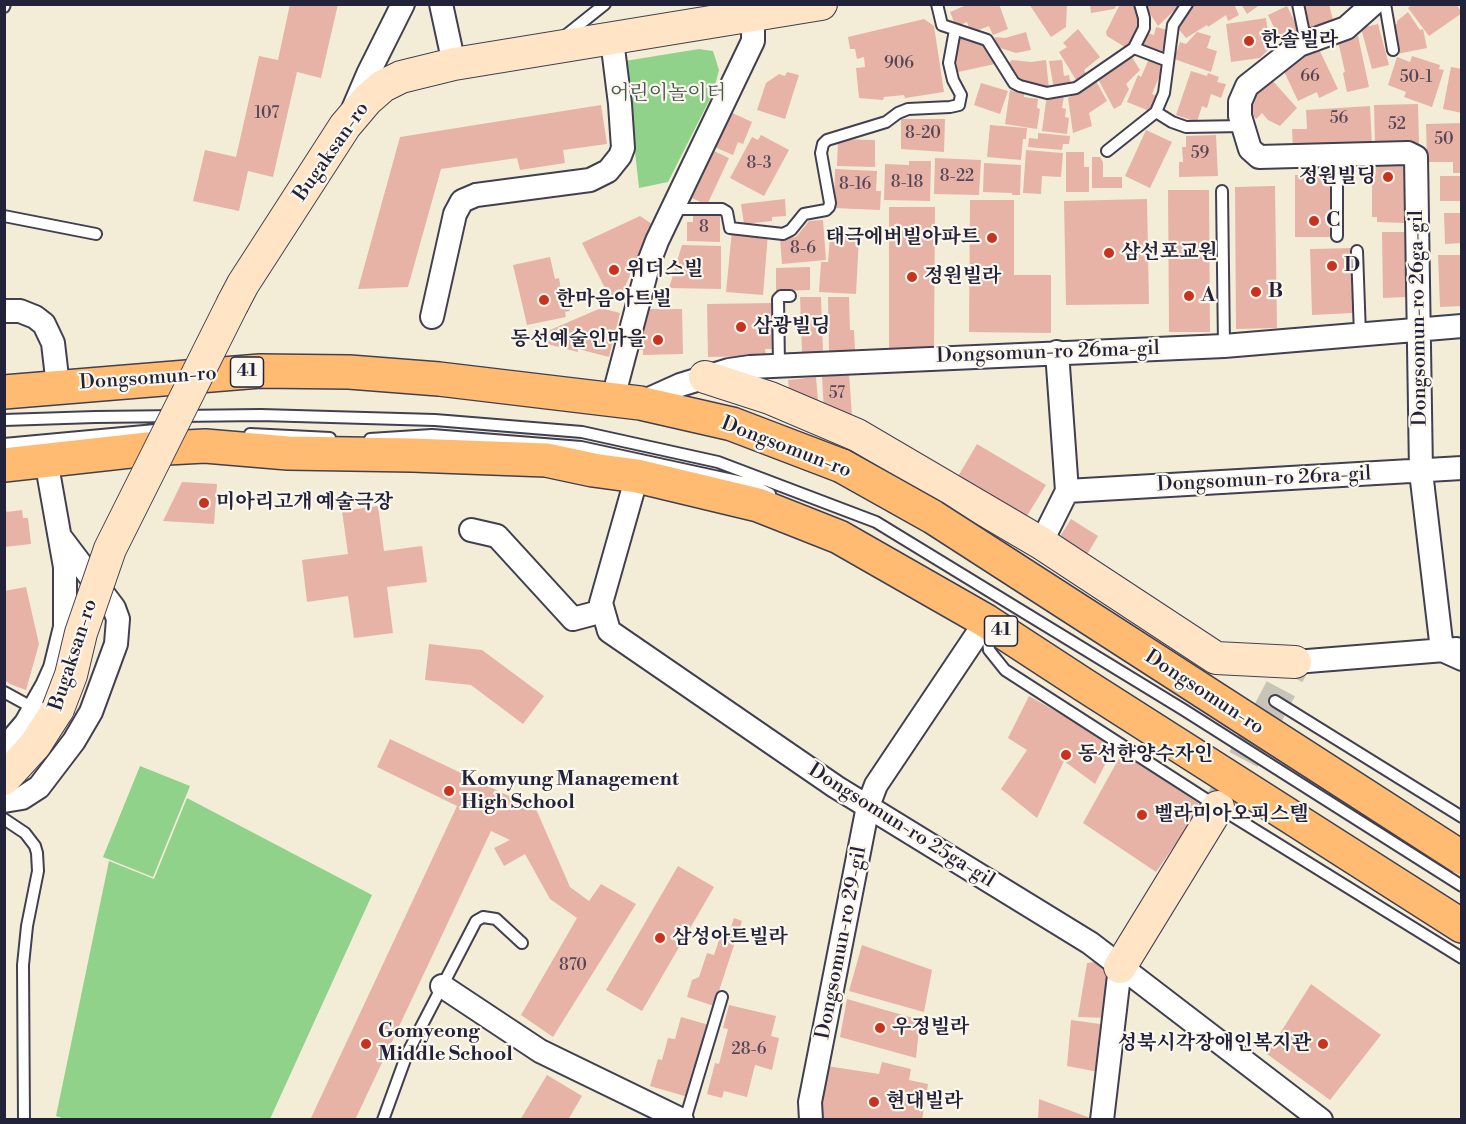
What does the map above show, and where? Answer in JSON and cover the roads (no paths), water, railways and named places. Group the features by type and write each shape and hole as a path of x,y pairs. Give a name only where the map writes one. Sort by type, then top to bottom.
{"main road":[{"name":"Dongsomun-ro","path":"4,392 260,370 349,372 439,379 626,401 732,424 842,466 933,517 1461,858"},
{"name":"41","path":"4,465 148,449 205,446 288,453 546,460 637,476 758,505 839,537 986,621 1461,926"}],"street":[{"path":"345,126 403,4"},
{"path":"441,4 454,64"},
{"name":"Bugaksan-ro","path":"4,779 35,745 58,709 71,675 85,621 110,549 243,284 345,126 367,100 383,86 400,77 454,64 753,17 821,4"},
{"name":"Dongsomun-ro 26ga-gil","path":"1373,4 1346,28 1306,43 1285,54 1247,86 1240,102 1240,116 1250,149 1259,157 1408,153 1416,157 1421,472 1455,653"},
{"path":"626,401 644,277 657,241 753,41 753,17"},
{"path":"432,317 455,214 462,201 476,195 590,180 608,171 620,156 623,148 621,115 612,40"},
{"path":"4,311 20,311 44,324 53,344 58,386"},
{"name":"Dongsomun-ro 26ma-gil","path":"626,401 705,377 750,367 1224,346 1461,326"},
{"path":"1041,543 1066,491 1057,352"},
{"path":"705,377 770,398 845,429 1041,543 1216,658 1295,662 1455,653"},
{"path":"4,749 35,709 54,668 62,644 66,609 65,567 46,460"},
{"name":"Dongsomun-ro 26ra-gil","path":"1066,491 1461,468"},
{"path":"471,530 497,536 573,619 603,611 601,603 637,476"},
{"name":"Bugaksan-ro","path":"4,801 22,798 39,787 74,741 100,690 116,644 118,619 114,608 61,538"},
{"name":"Bugaksan-ro","path":"66,609 71,593 79,583 89,580 94,582"},
{"name":"Dongsomun-ro 25ga-gil","path":"603,611 609,631 836,787 1090,943 1321,1119"},
{"name":"Dongsomun-ro 29-gil","path":"811,1119 810,1102 868,806 876,785 986,621"},
{"path":"1105,1118 1120,967 1218,807"},
{"path":"442,986 540,1051 683,1119"}],"lane":[{"path":"548,50 605,4"},
{"path":"937,4 942,25 987,40 1014,83 1047,93 1076,88 1134,48 1144,28 1140,4"},
{"path":"1107,151 1156,112 1164,93 1173,25 1187,4"},
{"path":"1298,4 1306,43"},
{"path":"1385,4 1393,50"},
{"path":"672,209 722,209 727,212 730,228 783,234 791,230 804,214 826,210 830,203 822,153 823,144 827,140 886,122 908,109 959,105 961,94 953,80 949,63 955,30"},
{"path":"1134,48 1168,61"},
{"path":"1156,112 1186,127 1243,126"},
{"path":"1337,155 1337,236"},
{"path":"1222,191 1224,346"},
{"path":"4,216 96,234"},
{"path":"1357,251 1360,335"},
{"path":"779,365 778,299 781,296 790,296"},
{"path":"4,420 261,415 435,420 582,432 718,462 876,522 1174,704 1461,886"},
{"path":"4,444 161,429 185,430"},
{"path":"233,433 340,438"},
{"path":"364,439 432,435 581,447 751,484 782,500"},
{"path":"804,511 910,564"},
{"path":"960,593 1156,717"},
{"path":"986,621 989,650 1005,670 1218,807 1461,958"},
{"path":"4,692 35,709"},
{"path":"1275,701 1461,817"},
{"path":"4,819 25,833 35,846 37,853 38,871 27,926 23,965 24,1119"},
{"path":"382,1119 407,1054 479,918 483,916 496,919 522,943"},
{"path":"683,1119 722,997"}],"tunnel":[{"path":"1221,802 1295,662"}],"place":[{"name":"한솔빌라","path":"1249,41"},
{"name":"정원빌딩","path":"1388,177"},
{"name":"C","path":"1314,221"},
{"name":"태극에버빌아파트","path":"992,238"},
{"name":"삼선포교원","path":"1109,253"},
{"name":"D","path":"1332,266"},
{"name":"위더스빌","path":"614,270"},
{"name":"정원빌라","path":"912,277"},
{"name":"B","path":"1256,292"},
{"name":"A","path":"1189,296"},
{"name":"한마음아트빌","path":"544,300"},
{"name":"삼광빌딩","path":"741,327"},
{"name":"동선예술인마을","path":"658,340"},
{"name":"미아리고개 예술극장","path":"204,503"},
{"name":"동선한양수자인","path":"1066,755"},
{"name":"Komyung Management High School","path":"449,791"},
{"name":"벨라미아오피스텔","path":"1142,815"},
{"name":"삼성아트빌라","path":"660,938"},
{"name":"우정빌라","path":"880,1028"},
{"name":"Gomyeong Middle School","path":"366,1044"},
{"name":"성북시각장애인복지관","path":"1323,1044"},
{"name":"현대빌라","path":"874,1102"}],"park label":[{"name":"어린이놀이터","path":"668,94"}]}
